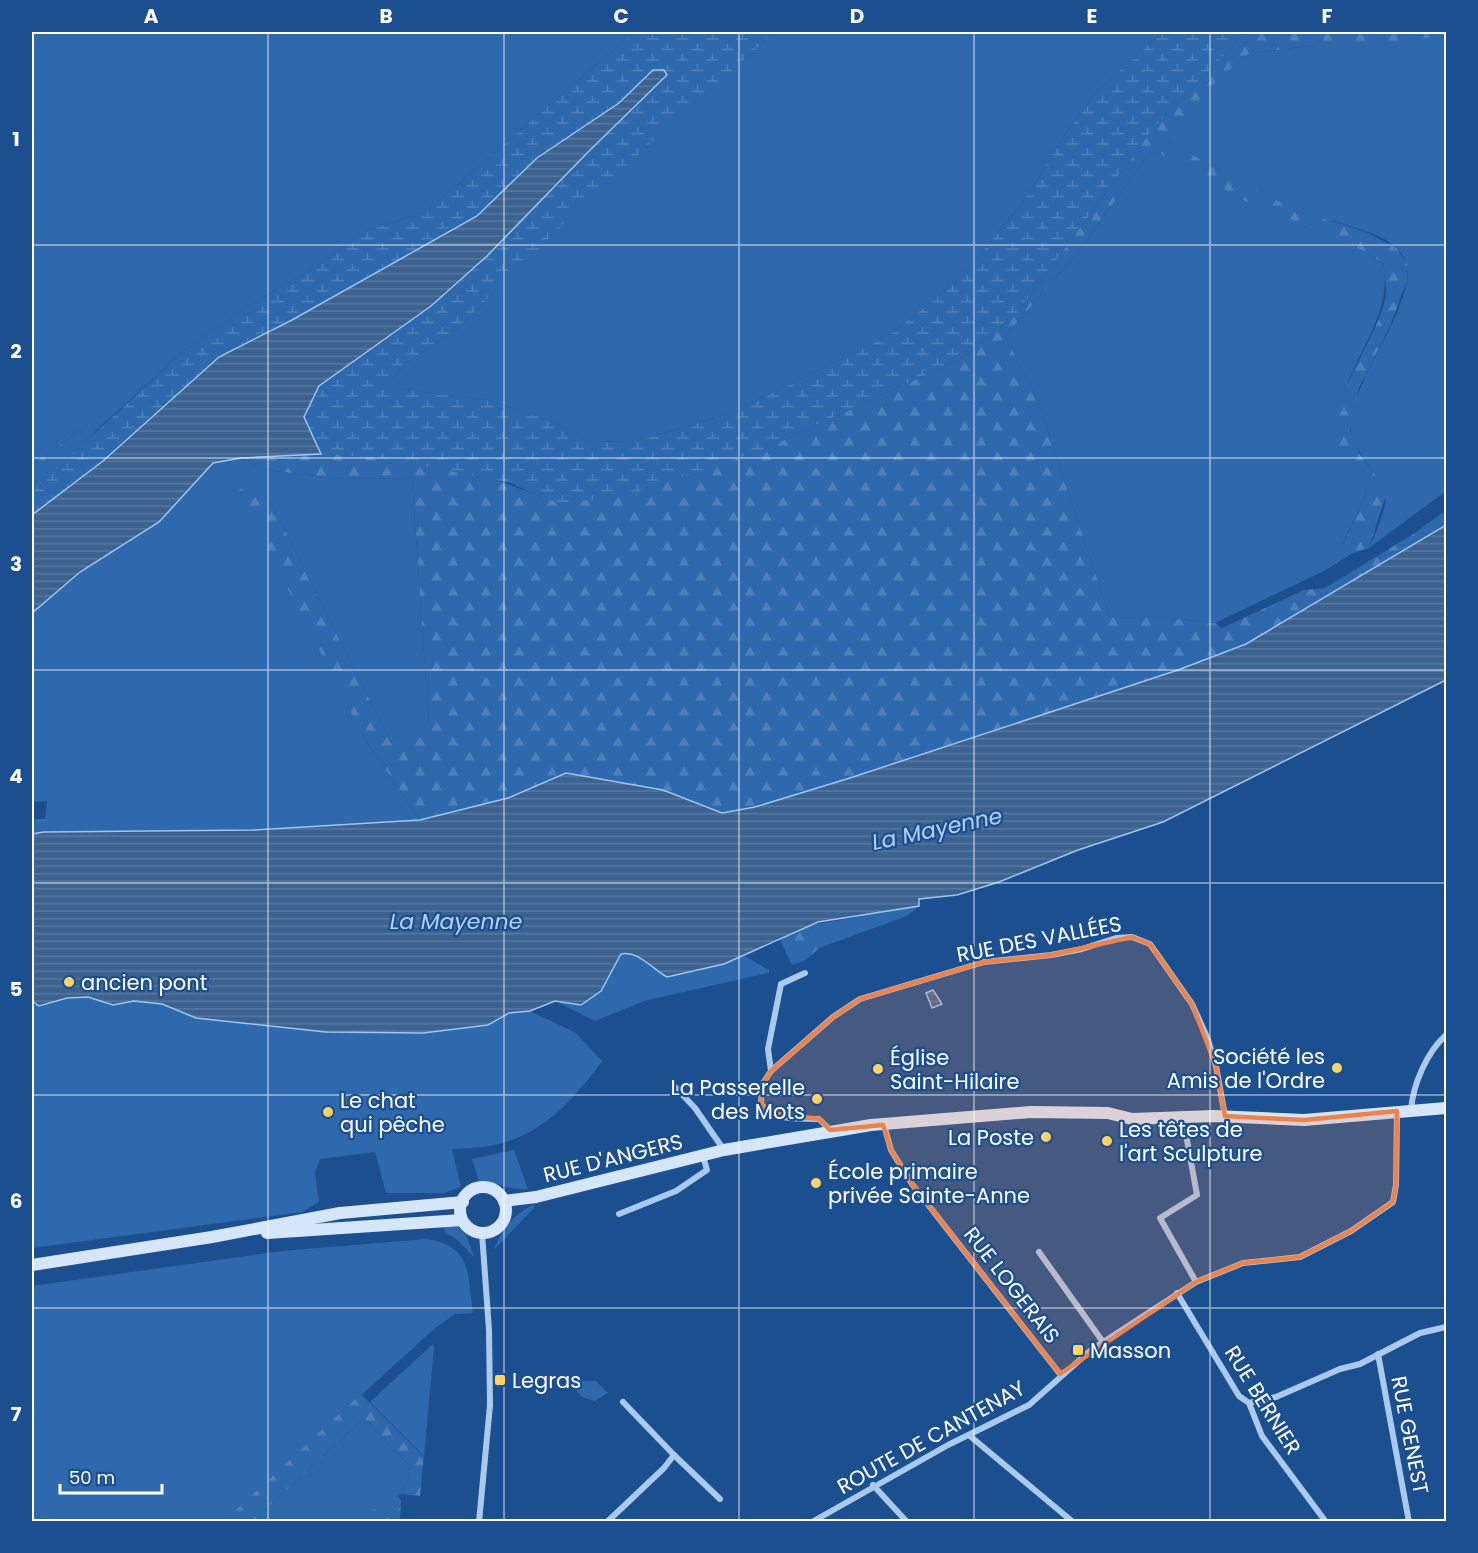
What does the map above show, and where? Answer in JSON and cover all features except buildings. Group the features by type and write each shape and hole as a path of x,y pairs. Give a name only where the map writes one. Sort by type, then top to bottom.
{"main road":[{"name":"RUE D'ANGERS","path":"504,1202 536,1197 724,1150 830,1130 1031,1112 1108,1113 1132,1119 1225,1116 1304,1120 1446,1108"},
{"path":"481,1188 494,1190 504,1202 506,1209 502,1223 490,1232 482,1233 469,1228 462,1220 463,1202 467,1195 481,1188"},
{"path":"32,1265 212,1237 340,1213 463,1202"},
{"path":"212,1237 462,1220"}],"street":[{"name":"RUE DES VALLÉES","path":"771,1071 833,1017 860,999 984,962 1051,955 1082,949 1116,938 1132,937 1150,944 1192,1004 1213,1056 1225,1116"},
{"path":"805,973 781,984 768,1049 771,1071 762,1085 761,1104 768,1113 783,1118 819,1119 830,1130"},
{"path":"1411,1110 1412,1098 1424,1065 1446,1035"},
{"path":"675,1087 705,1121 724,1150"},
{"name":"ROUTE DE CANTENAY","path":"812,1521 873,1485 1029,1405 1060,1374 1103,1342 1196,1282 1243,1263 1300,1257 1351,1231 1393,1202 1396,1185 1397,1111"},
{"path":"1183,1118 1197,1195 1160,1218 1196,1282"},
{"name":"RUE LOGERAIS","path":"884,1125 891,1150 912,1184 1060,1374"},
{"path":"619,1214 676,1191 707,1170 703,1156"},
{"path":"479,1521 490,1398 489,1330 482,1233"},
{"path":"1039,1252 1103,1342"},
{"name":"RUE BERNIER","path":"1177,1293 1239,1396 1249,1403 1262,1436 1326,1521"},
{"path":"1249,1403 1276,1397 1340,1369 1360,1364 1420,1333 1446,1327"},
{"name":"RUE GENEST","path":"1378,1354 1409,1521"},
{"path":"623,1402 720,1499"},
{"path":"970,1436 1073,1521"},
{"path":"607,1521 664,1468 674,1455"},
{"path":"873,1485 907,1521"}],"highlighted area":[{"path":"1132,937 1150,944 1192,1004 1216,1066 1225,1116 1304,1120 1397,1111 1396,1185 1393,1202 1351,1231 1300,1257 1243,1263 1196,1282 1060,1374 912,1184 891,1150 883,1125 830,1130 819,1119 768,1113 761,1104 762,1085 771,1071 833,1017 860,999 984,962 1051,955"}],"green space":[{"path":"32,32 634,32 426,212 365,231 319,265 248,306 186,349 101,426 92,421 32,465"},
{"path":"634,32 775,32 597,191 456,330 406,363 389,383 390,388 487,400 550,420 587,441 633,442 732,413 888,336 960,279 1024,201 1064,136 1096,92 1163,32 1246,32 1153,129 1017,313 964,357 758,452 632,493 565,504 542,498 511,483 382,458 321,454 304,417 318,386 366,352 558,185 653,70 619,103 537,158 477,216 292,320 219,357 103,461 32,515 32,491 186,349 248,306 319,265 365,231 426,212"},
{"path":"775,32 1163,32 1096,92 1064,136 1024,201 960,279 888,336 732,413 633,442 587,441 550,420 487,400 390,388 389,383 406,363 456,330 597,190"},
{"path":"1254,32 1446,32 1435,36 1398,41 1252,51 1206,93 1185,116 1168,142 1291,208 1366,232 1397,248 1407,264 1407,281 1390,326 1359,388 1350,430 1359,453 1385,488 1385,498 1369,548 1353,553 1343,545 1367,492 1339,452 1335,429 1338,411 1345,392 1385,300 1383,263 1351,244 1241,199 1158,152 1146,158 1075,256 1005,336 1038,401 1110,618 1161,617 1215,623 1222,628 1304,590 1325,588 1415,533 1446,510 1446,525 1246,644 1178,670 850,779 755,807 722,813 663,790 566,773 508,798 420,820 363,736 238,490 254,485 265,491 390,741 429,723 412,479 332,478 267,470 241,458 323,454 376,457 465,472 493,479 542,498 758,452 964,357 1017,313 1153,129 1243,35"},
{"path":"1446,33 1446,491 1369,548 1382,516 1385,497 1377,477 1354,441 1351,420 1362,384 1402,300 1408,277 1403,255 1397,248 1376,236 1275,202 1168,142 1185,116 1205,93 1252,51 1375,42"},
{"path":"1158,152 1351,244 1383,263 1385,281 1379,313 1345,391 1339,426 1337,447 1361,478 1367,492 1343,544 1353,553 1324,571 1215,623 1161,617 1110,618 1038,401 1005,336 1075,256 1146,158"},
{"path":"92,421 101,426 32,491 32,465"},
{"path":"241,458 267,470 332,478 412,479 429,724 390,741 265,491 363,736 420,820 252,830 44,832 47,801 32,802 32,613 213,463"},
{"path":"46,819 44,832 32,834 32,820"},
{"path":"919,906 907,916 819,948 812,925"},
{"path":"812,925 819,948 806,960 792,965 780,939"},
{"path":"629,952 667,977 724,964 743,955 769,970 769,973 644,1001 595,1021 555,1001 601,991 621,954"},
{"path":"88,997 113,1005 134,1001 162,1004 196,1018 326,1032 423,1032 488,1025 509,1013 530,1011 576,1033 602,1061 567,1103 554,1115 524,1135 507,1142 484,1147 452,1149 461,1187 444,1193 386,1193 375,1152 320,1159 315,1173 319,1202 302,1212 32,1248 32,1001 39,1006 67,998"},
{"path":"514,1150 528,1189 515,1189 479,1181 472,1159"},
{"path":"534,1204 534,1208 494,1250 500,1235 509,1223"},
{"path":"443,1223 458,1226 466,1235 474,1257 455,1238 445,1232"},
{"path":"427,1239 453,1248 460,1255 468,1274 473,1313 455,1314 435,1328 224,1521 32,1521 32,1286 282,1251"},
{"path":"433,1344 434,1348 424,1456 370,1402"},
{"path":"576,1381 596,1381 608,1393 595,1401 582,1397 571,1385"},
{"path":"361,1394 424,1457 420,1496 401,1494 410,1477 409,1465 364,1418 266,1509 257,1518 258,1521 224,1521"},
{"path":"364,1418 409,1465 410,1477 401,1494 354,1521 258,1522 257,1518 266,1509"},
{"path":"398,1495 401,1501 400,1521 354,1521"}],"water":[{"path":"653,70 664,70 667,75 487,256 431,306 319,386 304,417 321,454 241,458 213,463 159,522 80,572 32,613 32,515 103,461 219,357 292,320 477,216 537,158 619,103"},
{"name":"La Mayenne","path":"1446,525 1446,680 1163,822 1078,850 999,882 957,895 919,899 919,906 818,922 724,964 667,977 639,957 621,954 601,991 581,1005 555,1001 530,1011 509,1013 488,1025 423,1033 326,1032 196,1018 162,1004 134,1001 113,1005 88,997 67,998 39,1006 32,1001 32,834 252,830 420,820 508,798 566,773 663,790 722,813 755,807 1178,670 1246,644"},
{"path":"933,990 942,1004 932,1008 926,993"}],"place":[{"name":"ancien pont","path":"69,982"},
{"name":"Société les Amis de l'Ordre","path":"1337,1068"},
{"name":"Église Saint-Hilaire","path":"878,1069"},
{"name":"La Passerelle des Mots","path":"817,1099"},
{"name":"Le chat qui pêche","path":"328,1112"},
{"name":"La Poste","path":"1046,1137"},
{"name":"Les têtes de l'art Sculpture","path":"1107,1141"},
{"name":"École primaire privée Sainte-Anne","path":"816,1183"},
{"name":"Masson","path":"1078,1350"},
{"name":"Legras","path":"500,1380"}]}
